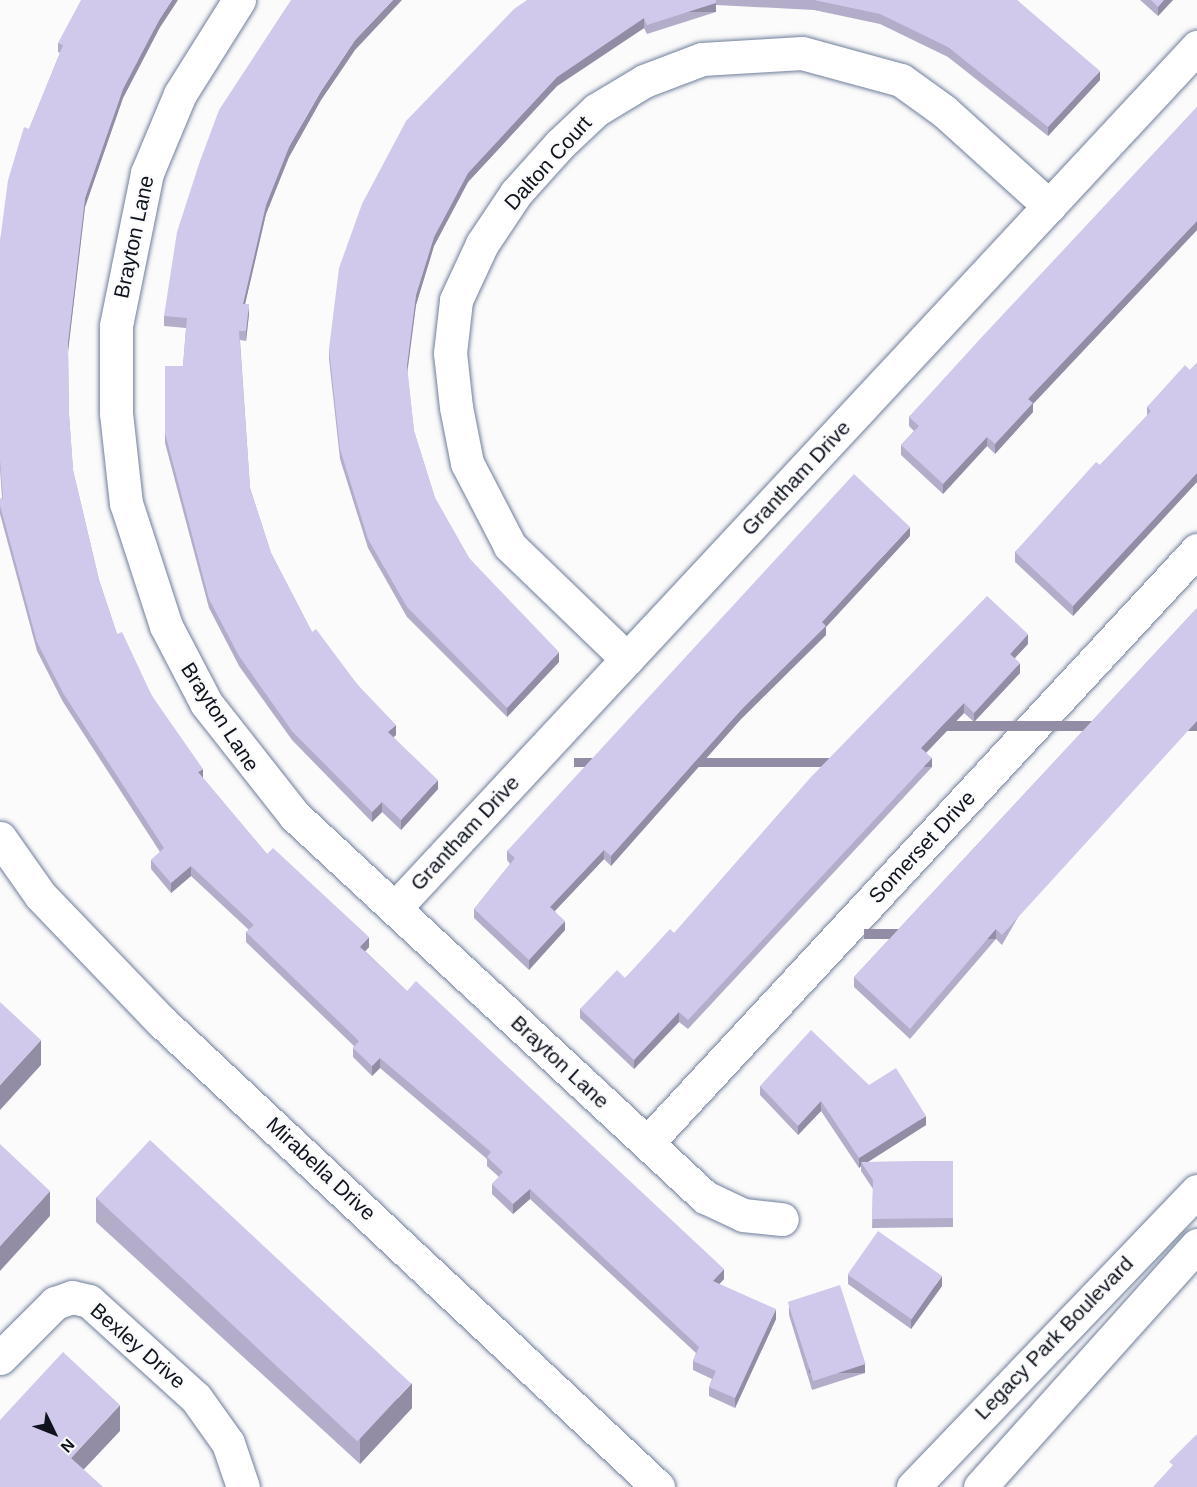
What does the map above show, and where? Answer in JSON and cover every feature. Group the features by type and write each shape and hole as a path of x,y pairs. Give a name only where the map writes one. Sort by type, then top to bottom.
{"street":[{"name":"Brayton Lane","path":"239,0 180,94 136,212 116,326 116,413 126,503 150,588 206,703 295,816 647,1143 724,1209 782,1219"},
{"name":"Grantham Drive","path":"395,908 1197,46"},
{"name":"Dalton Court","path":"627,659 510,546 467,464 456,407 450,353 456,300 482,244 516,193 560,144 596,110 644,81 702,59 802,52 901,80 944,111 1049,206"},
{"name":"Somerset Drive","path":"647,1143 1197,550"},
{"name":"Mirabella Drive","path":"0,838 40,895 162,1022 658,1487"},
{"name":"Legacy Park Boulevard","path":"913,1487 1197,1191"},
{"name":"Legacy Park Boulevard","path":"980,1487 1197,1245"},
{"name":"Bexley Drive","path":"0,1358 55,1303 72,1297 89,1301 214,1420 243,1487"}],"building":[{"path":"81,0 172,0 123,89 85,198 68,342 69,414 73,470 99,580 117,634 122,632 152,696 203,769 198,772 267,854 273,848 369,937 360,947 407,991 416,981 724,1269 713,1281 776,1309 735,1398 709,1387 716,1371 693,1361 699,1347 530,1189 513,1204 492,1184 503,1172 487,1157 491,1152 380,1058 372,1066 353,1048 359,1041 246,932 254,925 191,866 171,883 151,860 164,848 63,693 37,642 0,505 0,499 3,498 0,460 0,241 8,180 24,127 29,129 63,45 58,43"},
{"path":"291,0 393,0 355,40 321,91 289,147 266,205 243,304 249,304 246,331 239,331 250,488 271,553 312,632 316,629 357,684 396,725 388,732 438,780 401,820 382,802 372,812 292,731 239,656 209,599 165,433 165,366 183,366 187,318 164,316 177,232 219,110"},
{"path":"527,0 716,0 716,3 647,25 644,18 557,77 468,173 434,237 416,295 407,365 414,431 435,498 469,558 559,652 507,708 407,607 368,539 340,449 329,349 339,268 362,204 406,121 514,9"},
{"path":"814,0 1017,0 1100,71 1048,127 948,47 880,14"},
{"path":"1151,0 1164,0 1158,7"},
{"path":"1197,107 1197,221 1028,399 1033,403 995,444 987,437 943,484 901,445 919,426 909,417"},
{"path":"1197,363 1197,473 1073,606 1015,552 1096,462 1100,465 1151,411 1147,407 1185,365 1190,370"},
{"path":"854,474 910,527 822,622 826,626 741,710 611,856 604,850 550,907 565,921 529,960 474,909 515,858 507,851"},
{"path":"987,596 1028,634 1010,654 1020,663 974,713 964,703 921,748 932,758 688,1020 679,1012 634,1060 580,1009 617,970 625,978 670,929 674,933 811,777"},
{"path":"1197,608 1197,721 1002,935 996,929 910,1029 854,977"},
{"path":"0,1002 41,1040 0,1085"},
{"path":"811,1030 869,1085 896,1068 926,1116 859,1158 821,1101 798,1126 760,1086"},
{"path":"150,1140 411,1383 357,1441 96,1198"},
{"path":"0,1144 50,1191 0,1246"},
{"path":"953,1161 953,1218 872,1219 873,1180 861,1162"},
{"path":"878,1231 942,1276 911,1319 848,1274"},
{"path":"840,1285 866,1364 813,1381 788,1302"},
{"path":"63,1352 120,1405 71,1458 103,1487 0,1487 0,1420"},
{"path":"1197,1434 1197,1487 1153,1487 1173,1465 1169,1462"}]}
